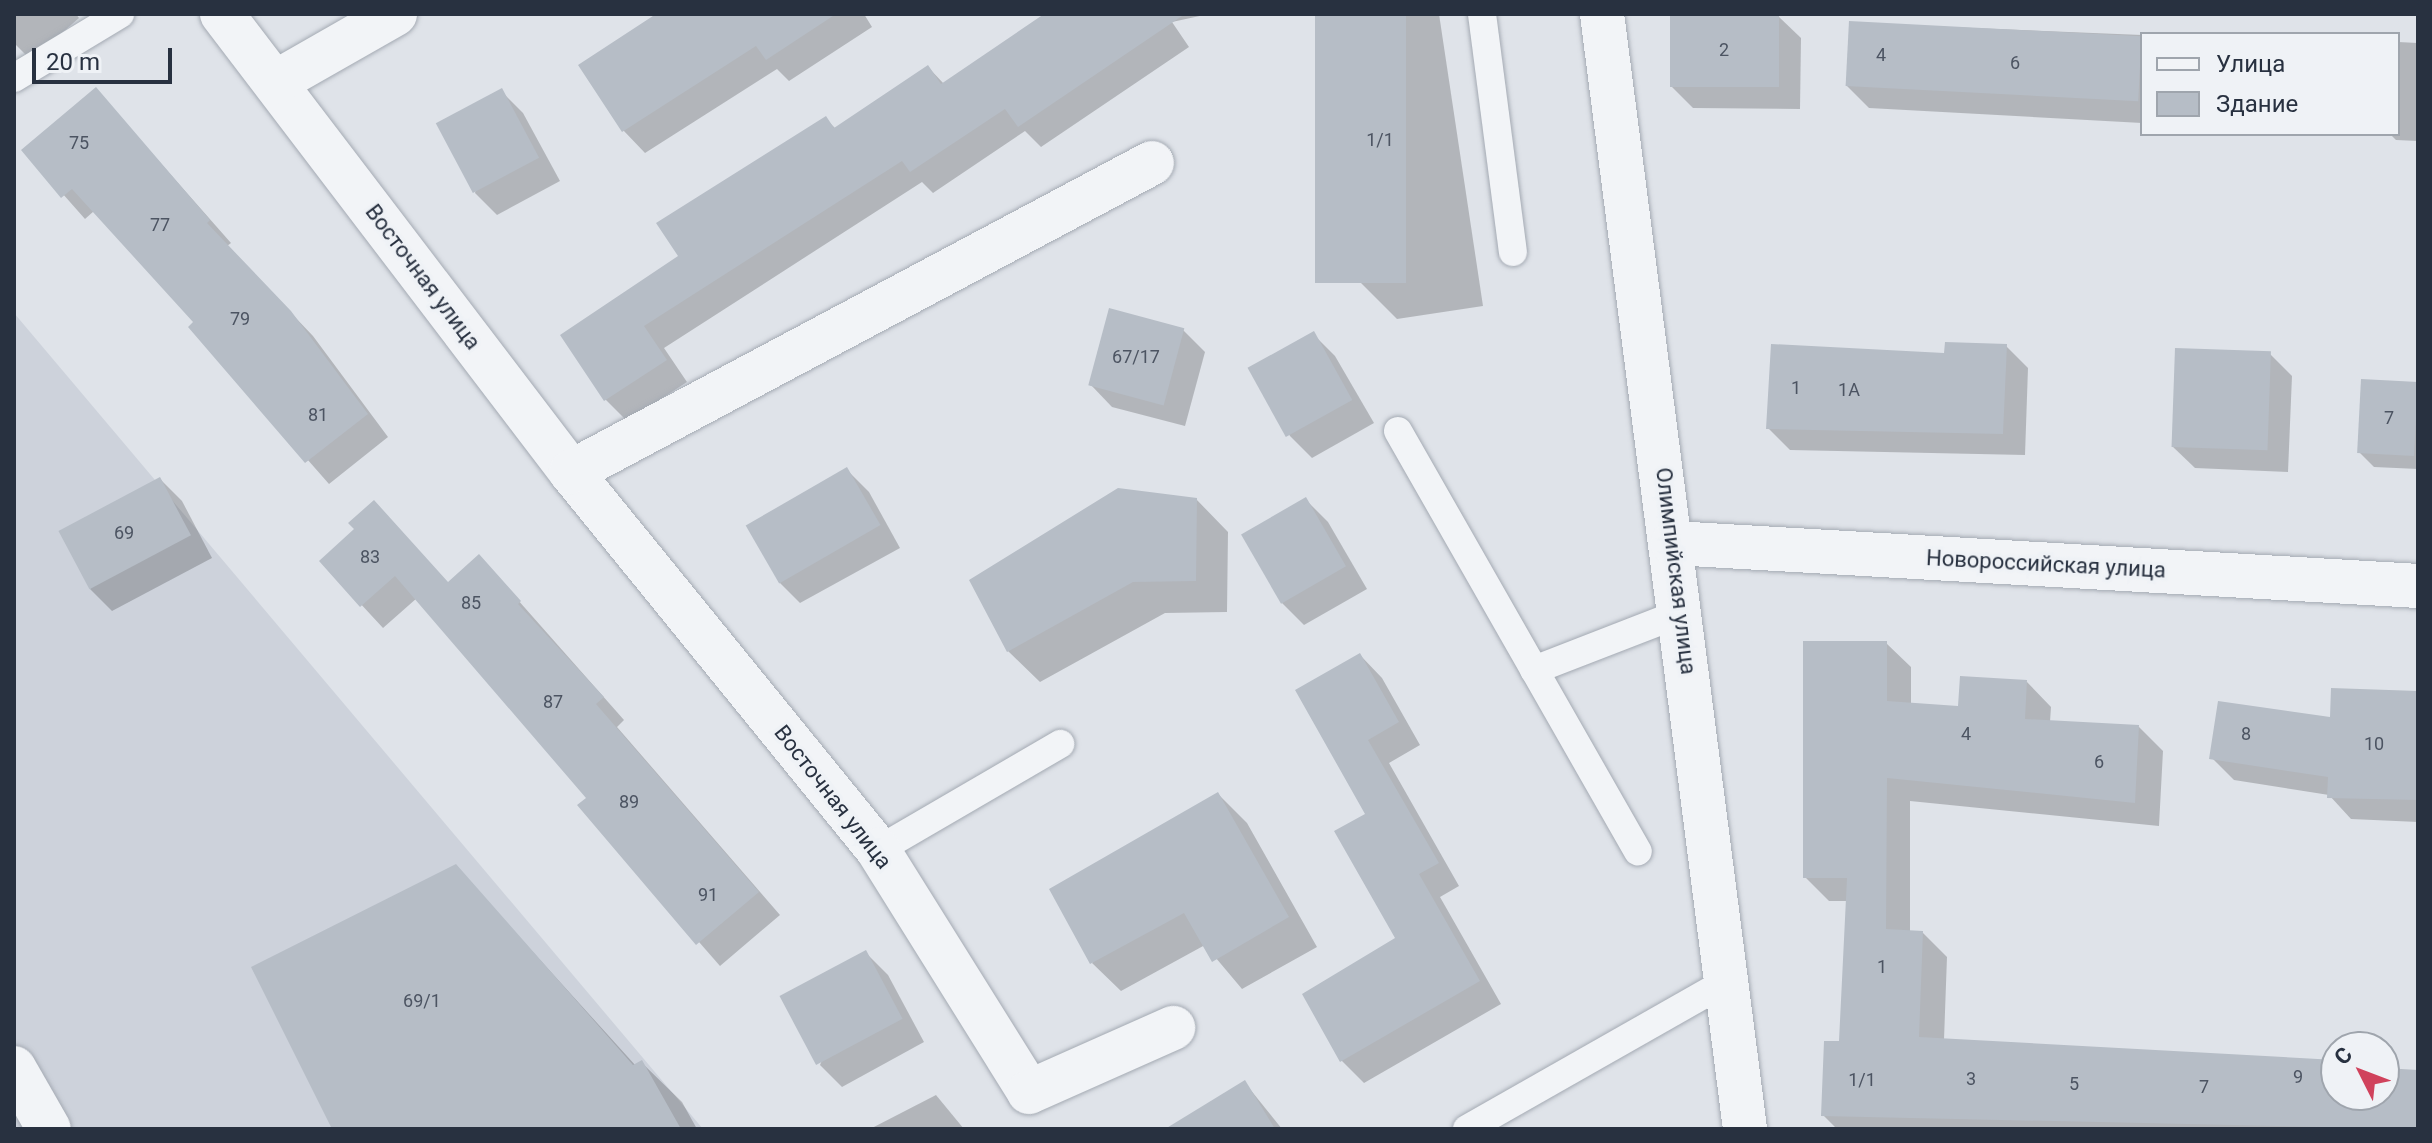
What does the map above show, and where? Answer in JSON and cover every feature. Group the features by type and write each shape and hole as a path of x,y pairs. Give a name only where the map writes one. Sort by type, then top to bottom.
{"street":[{"name":"Восточная улица","path":"222,14 571,472 878,850 1029,1092 1173,1028"},
{"path":"276,82 395,14"},
{"name":"Олимпийская улица","path":"1602,14 1673,543 1745,1129"},
{"path":"571,472 1152,163"},
{"name":"Новороссийская улица","path":"1673,543 2418,586"},
{"path":"14,1068 49,1129"}],"lane":[{"path":"14,78 120,14"},
{"path":"1482,14 1513,252"},
{"path":"1398,431 1638,851"},
{"path":"1534,670 1681,613"},
{"path":"878,850 1060,744"},
{"path":"1467,1129 1727,981"}],"shaded area":[{"path":"14,313 703,1129 14,1129"}],"building":[{"path":"656,14 836,14 766,60 756,46 622,132 578,65"},
{"path":"1044,14 1185,14 1018,127 1005,109 910,172 902,161 644,326 667,360 604,401 560,335 678,256 656,223 826,116 834,128 928,65 941,84"},
{"path":"1315,14 1406,14 1406,283 1315,283"},
{"path":"1670,14 1779,14 1779,87 1670,87"},
{"path":"1849,21 2140,36 2138,101 1846,86"},
{"path":"96,87 210,220 207,223 291,311 368,414 305,463 188,327 193,322 72,189 61,198 21,150"},
{"path":"502,88 539,158 473,193 436,123"},
{"path":"1109,308 1184,328 1164,405 1088,385"},
{"path":"1314,331 1352,400 1286,437 1248,368"},
{"path":"1945,342 2007,344 2003,434 1766,429 1771,344 1944,353"},
{"path":"2175,348 2271,351 2267,450 2172,447"},
{"path":"2361,379 2418,382 2414,456 2357,453"},
{"path":"847,467 880,525 779,584 746,526"},
{"path":"160,477 191,535 89,589 58,531"},
{"path":"1118,488 1197,498 1196,581 1133,582 1007,652 969,580"},
{"path":"1306,497 1346,566 1281,604 1241,534"},
{"path":"374,500 448,582 479,554 521,601 518,604 604,697 596,704 759,892 696,945 577,805 586,798 395,576 360,607 319,561 354,529 348,523"},
{"path":"1803,641 1887,641 1887,701 1958,706 1960,676 2027,680 2025,719 2139,725 2135,803 1887,778 1886,929 1923,931 1919,1037 2320,1059 2320,1111 2400,1111 2400,1069 2418,1070 2418,1129 1821,1116 1824,1041 1839,1041 1847,878 1803,878"},
{"path":"1360,653 1399,722 1368,740 1439,863 1419,874 1480,981 1340,1062 1302,994 1395,938 1334,831 1365,814 1295,690"},
{"path":"2331,688 2418,691 2418,800 2327,798 2328,777 2209,759 2218,701 2330,717"},
{"path":"1218,792 1289,917 1212,962 1184,913 1090,964 1049,889"},
{"path":"456,864 633,1065 642,1060 681,1129 332,1129 251,967"},
{"path":"866,950 903,1019 816,1065 779,996"},
{"path":"1245,1080 1275,1129 1165,1129"}]}
